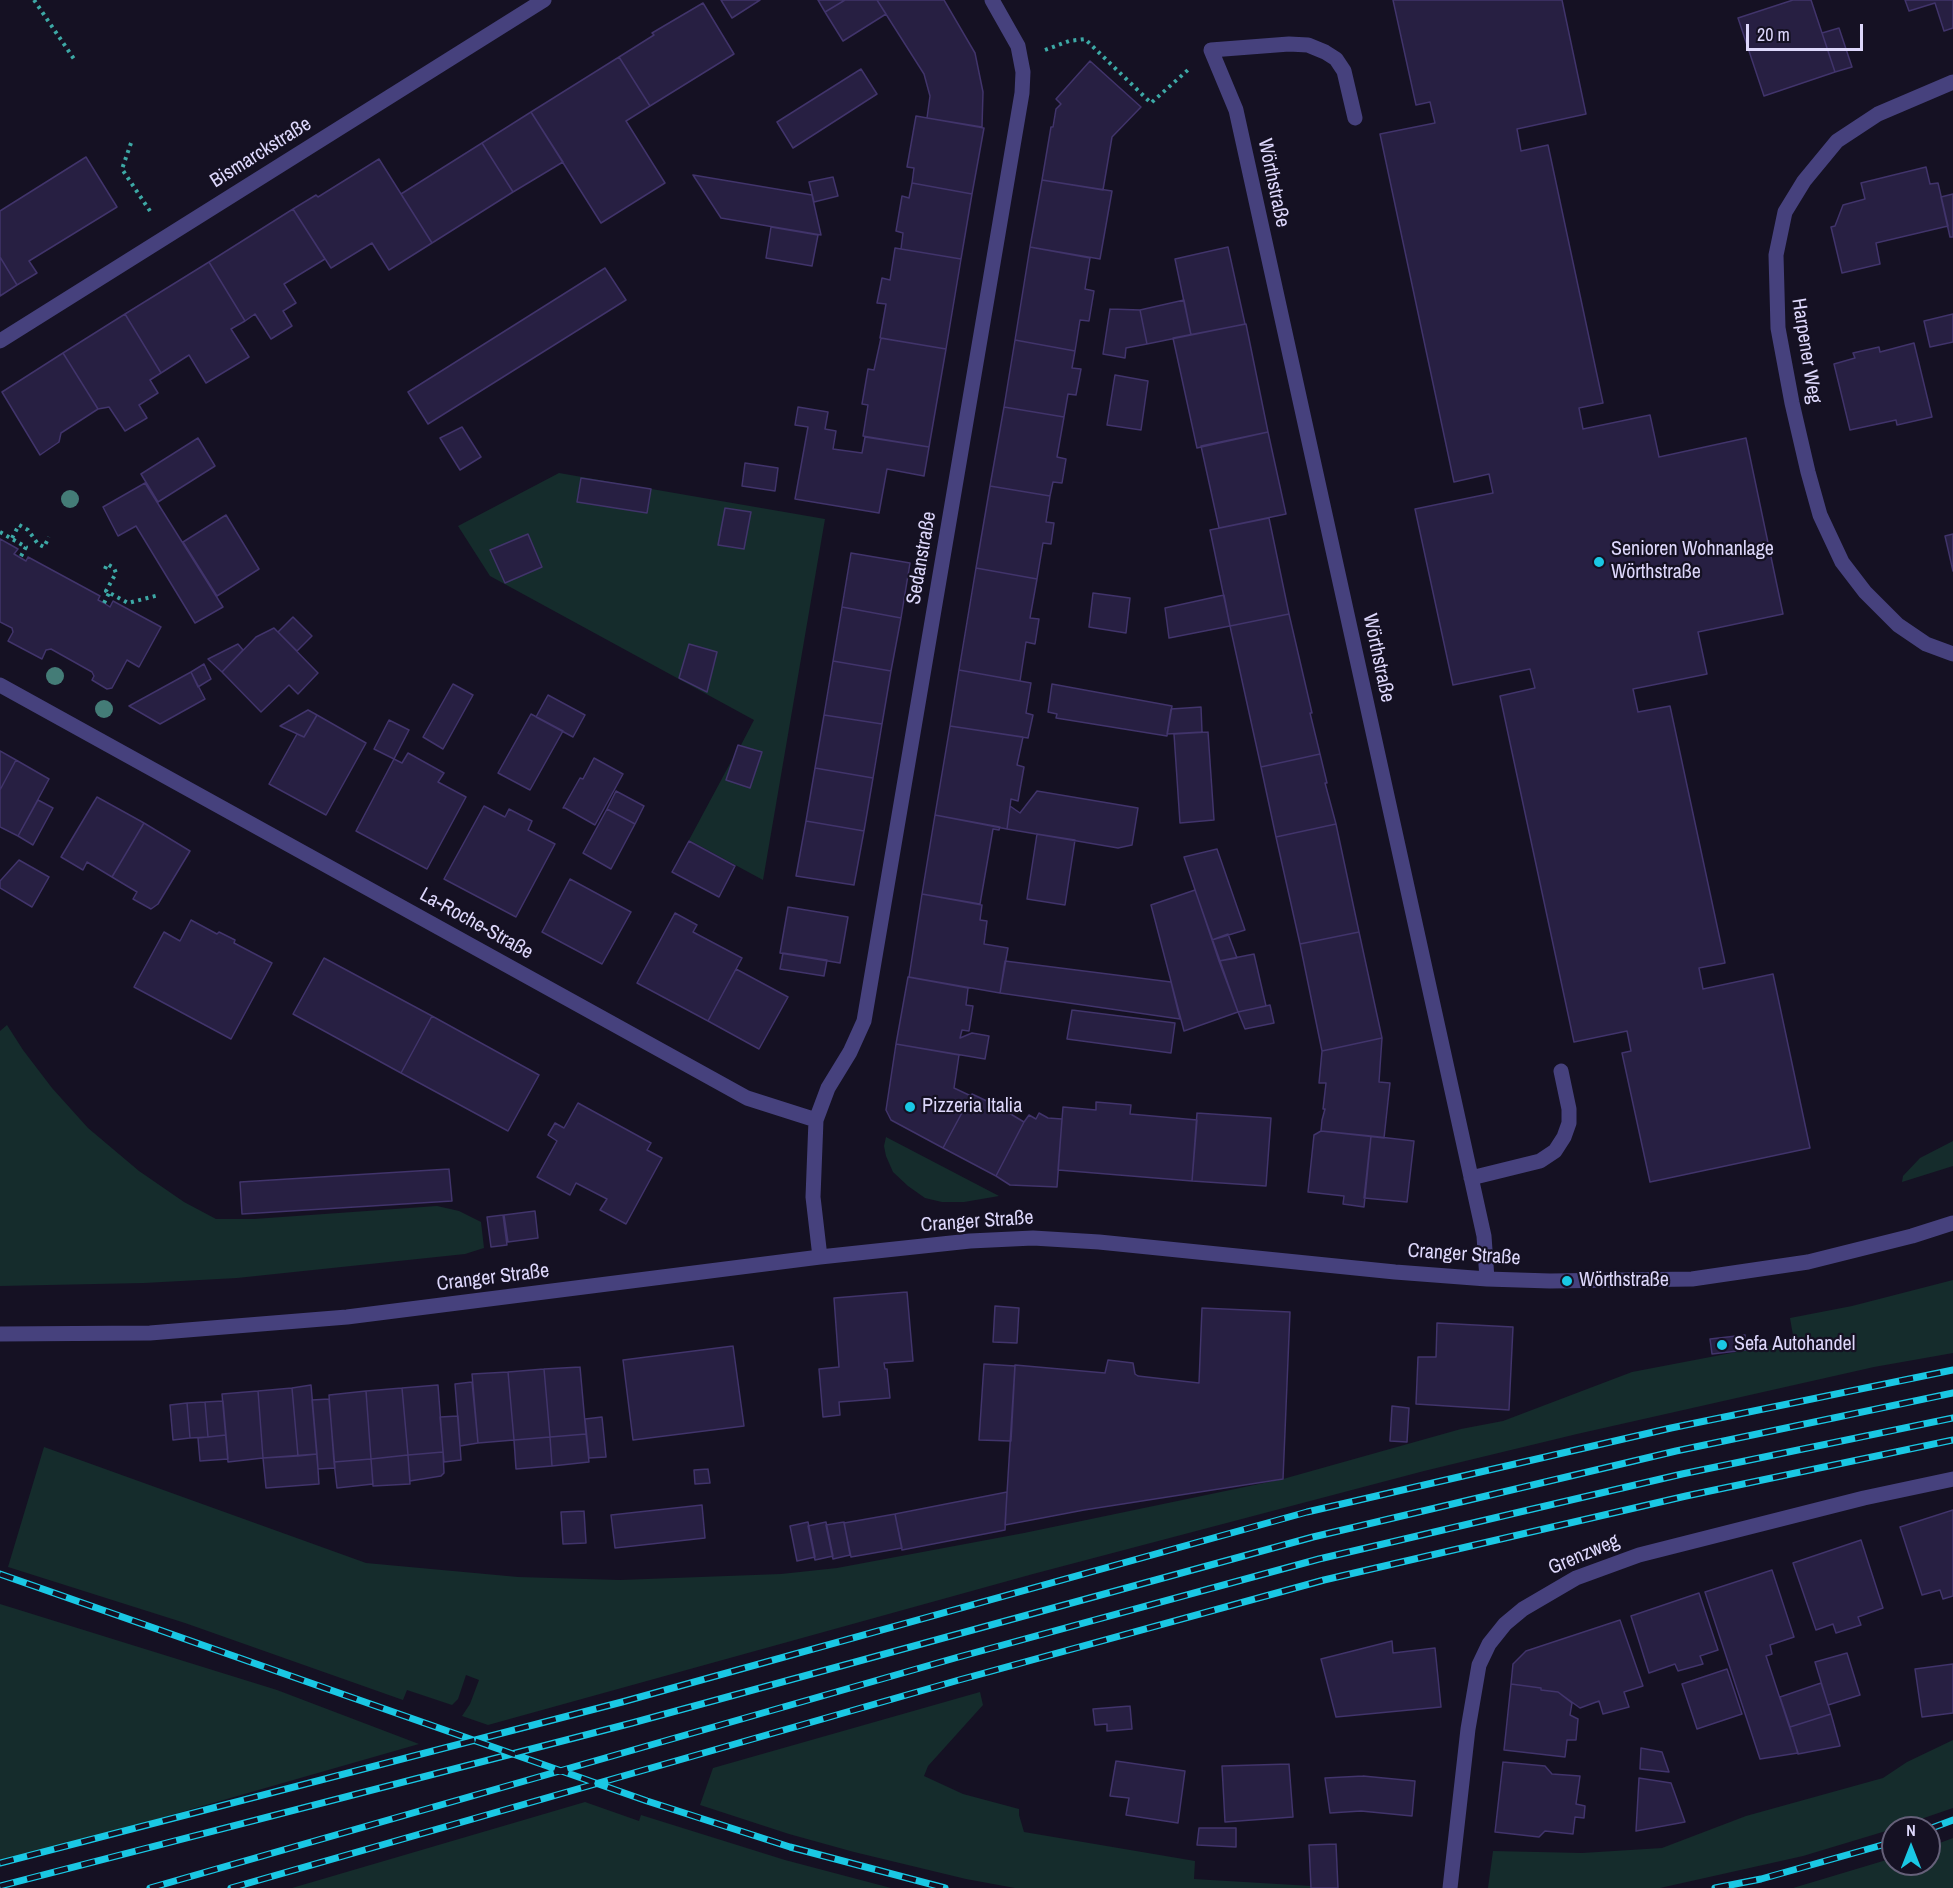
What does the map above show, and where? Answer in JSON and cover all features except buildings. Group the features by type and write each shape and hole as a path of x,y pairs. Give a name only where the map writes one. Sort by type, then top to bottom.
{"street":[{"name":"Bismarckstraße","path":"0,341 544,0"},
{"name":"Sedanstraße","path":"816,1120 828,1089 850,1052 864,1021 1022,93 1022,57 1012,33 992,0"},
{"path":"1211,50 1289,44 1308,45 1325,52 1336,59 1344,71 1355,118"},
{"name":"Wörthstraße","path":"1211,50 1236,110 1484,1236 1487,1279"},
{"name":"Harpener Weg","path":"1953,82 1878,114 1837,141 1804,181 1785,212 1776,255 1778,328 1792,403 1820,515 1842,562 1865,592 1898,625 1926,644 1953,654"},
{"name":"La-Roche-Straße","path":"0,685 747,1098 816,1120"},
{"path":"1471,1178 1540,1161 1555,1151 1569,1123 1569,1109 1561,1071"},
{"path":"816,1120 813,1197 820,1257"},
{"name":"Cranger Straße","path":"0,1334 150,1333 347,1317 820,1257 970,1241 1033,1238 1099,1242 1487,1279 1550,1281 1692,1279 1808,1262 1912,1236 1953,1223"},
{"name":"Grenzweg","path":"1450,1888 1468,1729 1479,1665 1489,1644 1505,1624 1523,1609 1575,1578 1639,1555 1864,1498 1953,1479"}],"path":[{"path":"34,0 75,59"},
{"path":"1022,57 1070,41 1085,39 1151,103 1211,50"},
{"path":"131,143 122,169 166,237"},
{"path":"12,538 19,525 28,530 38,544 44,547 49,537"},
{"path":"0,532 26,547 20,558"},
{"path":"105,569 107,564 114,568 116,573 106,591 128,603 159,596"},
{"path":"104,603 109,593"}],"green space":[{"path":"559,473 825,519 763,880 689,840 738,745 741,745 754,720 490,576 458,526"},
{"path":"7,1025 52,1088 88,1128 139,1171 184,1202 216,1219 254,1219 437,1206 459,1211 481,1222 484,1248 465,1254 237,1278 144,1283 0,1286 0,1031"},
{"path":"886,1137 999,1196 964,1202 942,1202 925,1198 893,1172 884,1146"},
{"path":"1953,1141 1953,1166 1902,1182 1903,1176 1920,1158"},
{"path":"1953,1280 1953,1353 1874,1367 1424,1471 1033,1574 488,1725 462,1716 470,1704 479,1680 466,1675 458,1699 452,1705 407,1690 403,1700 185,1623 8,1567 44,1447 366,1563 518,1577 620,1580 781,1574 837,1568 1024,1533 1283,1479 1461,1429 1503,1421 1632,1372 1794,1341 1790,1318 1852,1306"},
{"path":"0,1604 277,1690 419,1744 0,1864"},
{"path":"980,1692 983,1705 928,1766 924,1776 963,1794 1019,1809 1024,1832 1195,1861 1194,1879 1311,1886 1311,1888 1015,1888 966,1879 854,1852 700,1805 713,1768"},
{"path":"1953,1740 1953,1808 1930,1816 1881,1816 1881,1833 1803,1856 1660,1888 1488,1888 1493,1851 1582,1853 1662,1848 1746,1816 1883,1778 1907,1762"},
{"path":"585,1802 639,1821 641,1815 785,1860 891,1888 292,1888"},
{"path":"1953,1838 1953,1888 1793,1888 1881,1862 1881,1876 1941,1876 1941,1842"}],"railway":[{"path":"0,1863 622,1702 1307,1512 1671,1428 1953,1370"},
{"path":"0,1886 632,1723 1313,1537 1676,1451 1953,1393"},
{"path":"150,1888 955,1658 1319,1559 1682,1474 1953,1418"},
{"path":"231,1888 959,1680 1324,1580 1686,1496 1953,1440"},
{"path":"0,1574 647,1801 790,1847 945,1888"},
{"path":"1941,1824 1953,1820"},
{"path":"1715,1888 1761,1879 1881,1845"}],"place":[{"name":"Senioren Wohnanlage Wörthstraße","path":"1599,562"},
{"name":"Pizzeria Italia","path":"910,1107"},
{"name":"Wörthstraße","path":"1567,1281"},
{"name":"Sefa Autohandel","path":"1722,1345"}]}
